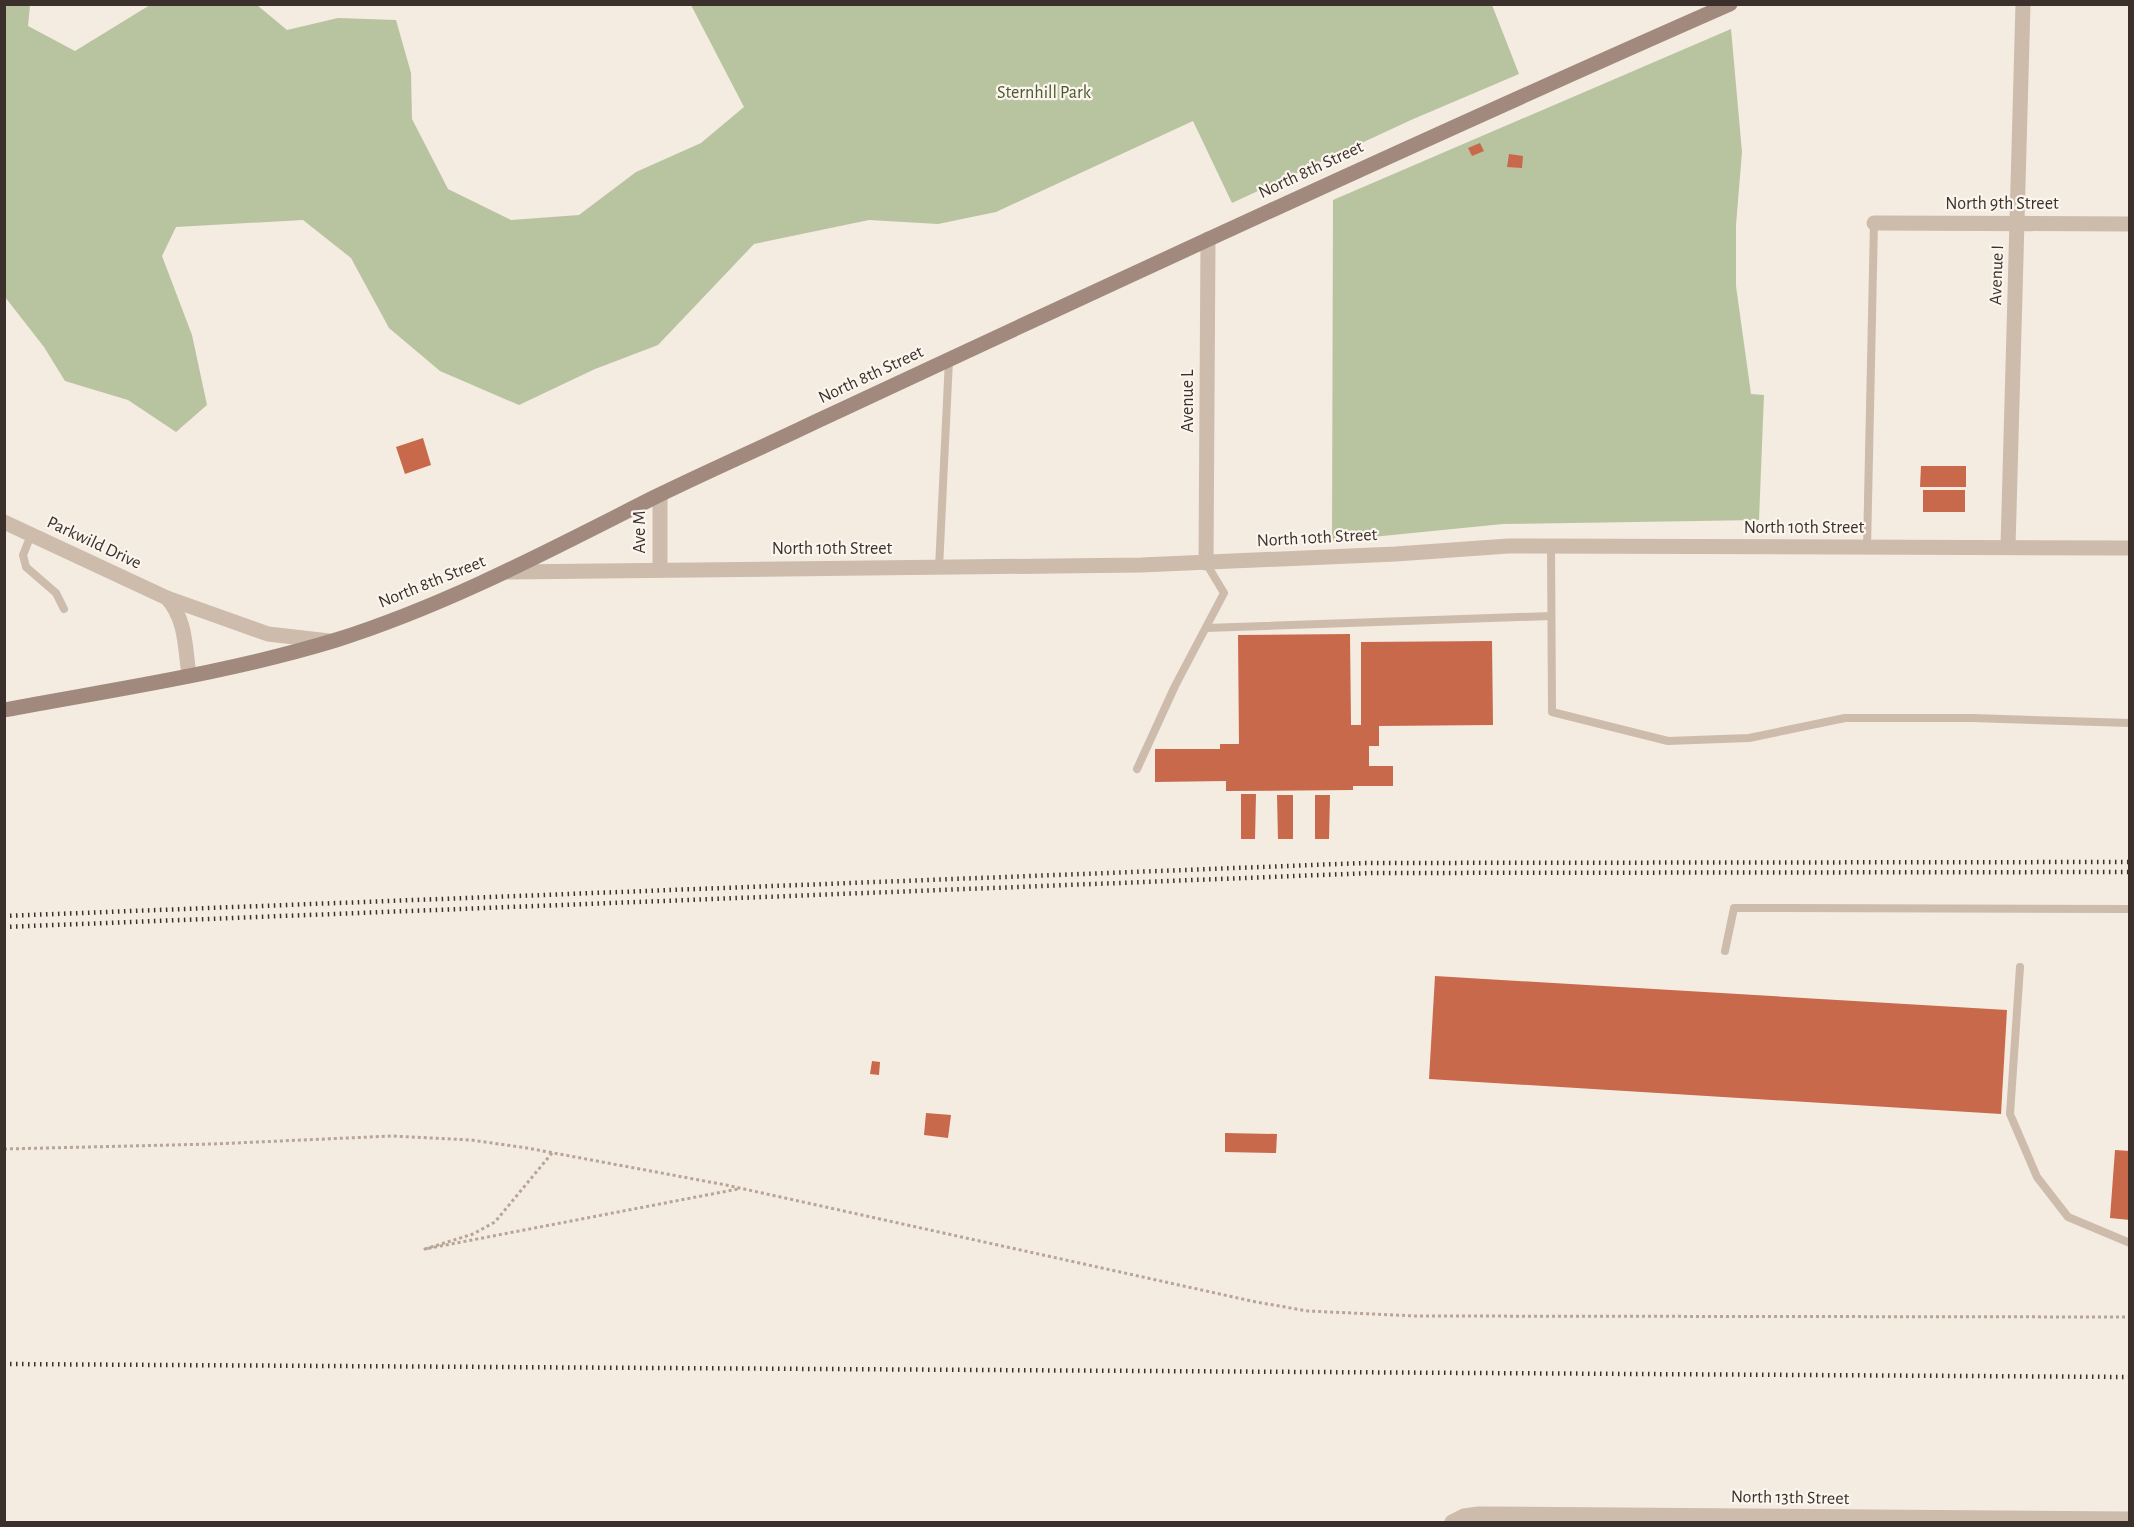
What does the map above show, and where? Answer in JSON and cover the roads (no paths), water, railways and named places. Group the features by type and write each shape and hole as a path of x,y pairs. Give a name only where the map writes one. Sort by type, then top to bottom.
{"street":[{"name":"North 8th Street","path":"4,710 189,675 332,641 507,572 660,495 1208,239 1490,109 1730,4"},
{"name":"Avenue I","path":"2008,547 2023,4"},
{"name":"North 9th Street","path":"1874,223 2130,224"},
{"name":"Avenue L","path":"1206,563 1208,239"},
{"name":"Ave M","path":"660,495 660,570"},
{"name":"Parkwild Drive","path":"4,522 167,598 268,634 332,641"},
{"name":"North 10th Street","path":"507,572 1206,563 1551,546 2130,548"},
{"path":"167,598 176,608 182,624 189,675"},
{"name":"North 13th Street","path":"1452,1522 1464,1516 1479,1514 1573,1519 1990,1521 2130,1519"}],"lane":[{"path":"1867,548 1874,223"},
{"path":"939,568 949,360"},
{"path":"31,535 24,555 26,567 56,593 64,609"},
{"path":"1551,546 1552,712 1668,741 1749,738 1845,718 1972,718 2130,723"},
{"path":"1137,769 1224,593 1206,563"},
{"path":"1206,628 1551,616"},
{"path":"1725,951 1734,908 2130,909"},
{"path":"2020,967 2010,1114 2037,1177 2068,1217 2130,1243"}],"railway":[{"path":"4,916 1364,863 2130,862"},
{"path":"4,927 1371,873 2130,872"},
{"path":"4,1364 2130,1377"}],"park label":[{"name":"Sternhill Park","path":"1044,93"}]}
